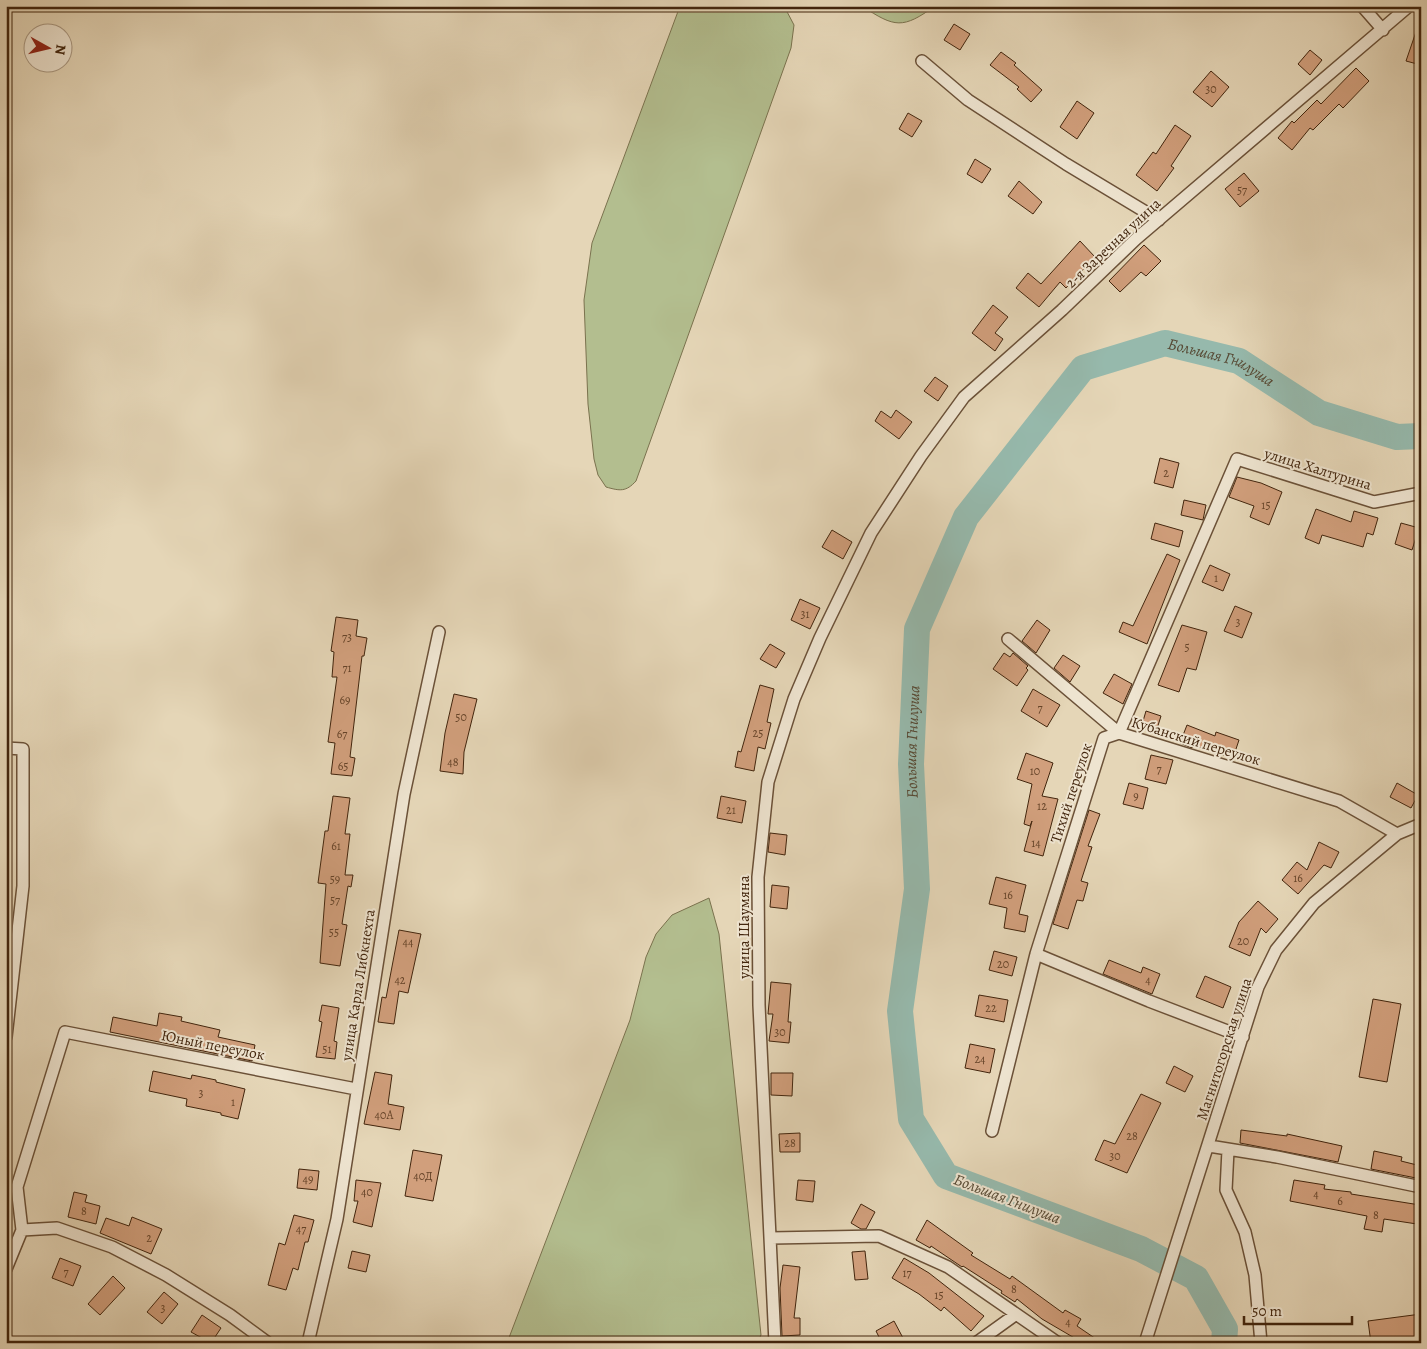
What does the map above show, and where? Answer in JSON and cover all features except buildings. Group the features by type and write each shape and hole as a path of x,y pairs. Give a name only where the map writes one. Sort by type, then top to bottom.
{"street":[{"path":"1362,6 1383,30"},
{"name":"2-я Заречная улица","path":"871,533 921,456 964,397 1159,220 1317,82 1383,30 1409,6"},
{"path":"922,61 968,100 1066,164 1159,220"},
{"name":"улица Халтурина","path":"1237,459 1374,502 1421,493"},
{"name":"Тихий переулок","path":"992,1131 1036,954 1104,738 1119,733 1237,459"},
{"name":"улица Шаумяна","path":"774,1343 757,925 758,877 768,782 794,699 820,638 871,533"},
{"name":"улица Карла Либкнехта","path":"308,1343 337,1219 404,794 439,632"},
{"name":"Кубанский переулок","path":"1008,640 1119,733 1339,801 1397,834"},
{"path":"6,748 23,749 23,886 6,1036"},
{"name":"Магнитогорская улица","path":"1145,1343 1188,1214 1258,987 1276,950 1314,903 1397,834 1421,824"},
{"path":"1036,954 1242,1037"},
{"name":"Юный переулок","path":"22,1230 17,1187 65,1032 356,1089"},
{"path":"1209,1146 1277,1157 1421,1187"},
{"path":"1228,1150 1226,1190 1245,1232 1255,1275 1262,1343"},
{"path":"6,1269 22,1230 57,1228 112,1246 166,1275 230,1315 268,1343"},
{"path":"771,1238 879,1236 948,1267 1058,1343"},
{"path":"976,1343 1015,1315"}],"green space":[{"path":"680,6 784,6 794,25 791,48 636,481 622,490 606,487 598,475 594,459 588,404 584,300 592,243"},
{"path":"862,6 935,6 915,19 899,23 883,19"},
{"path":"709,898 719,934 761,1335 757,1343 507,1343 630,1020 646,957 656,934 672,915"}],"waterway":[{"name":"Большая Гнилуша","path":"1224,1343 1225,1329 1196,1278 1141,1249 946,1176 911,1119 900,1011 917,889 911,764 917,629 966,517 1083,368 1165,343 1239,361 1319,413 1397,437 1421,436"}]}
